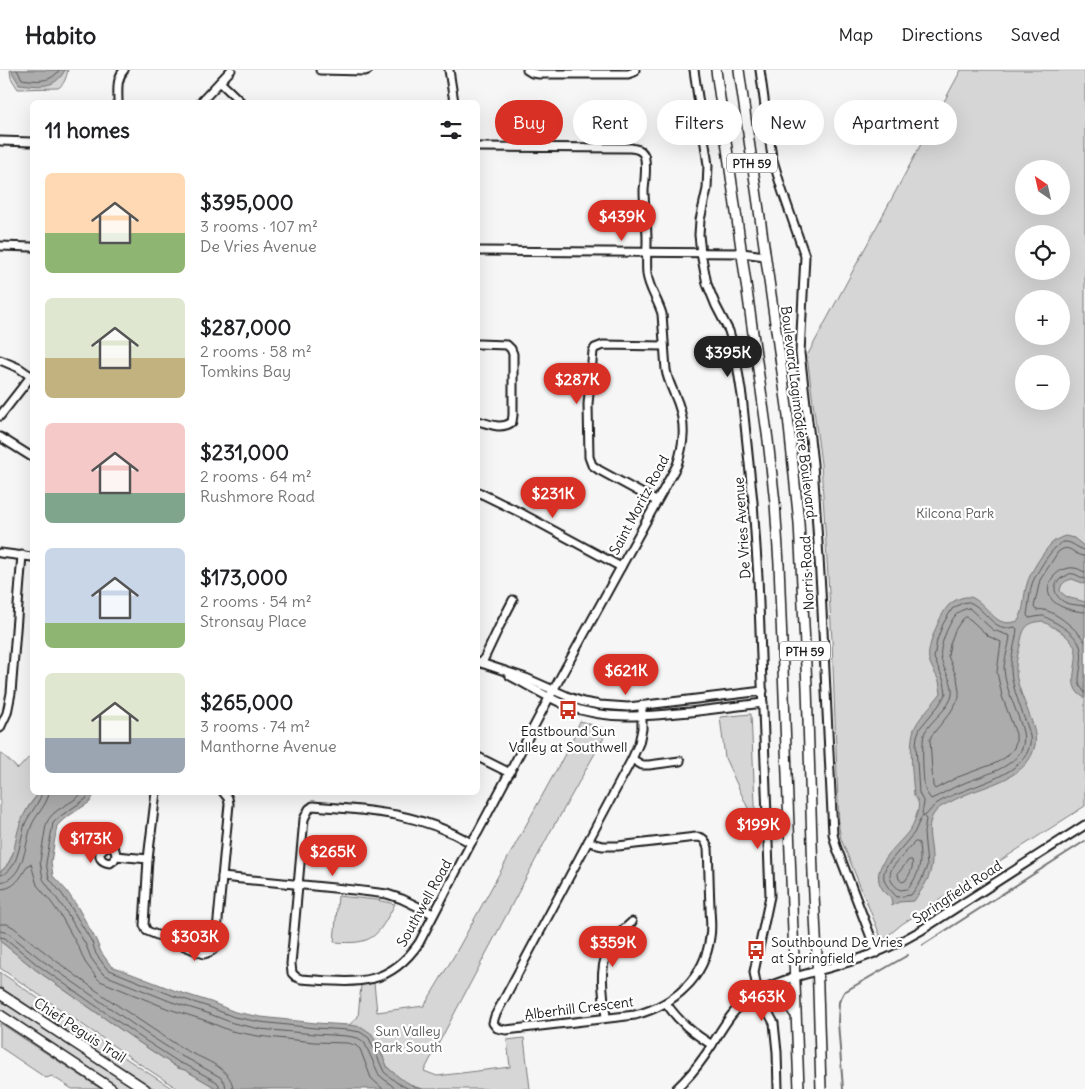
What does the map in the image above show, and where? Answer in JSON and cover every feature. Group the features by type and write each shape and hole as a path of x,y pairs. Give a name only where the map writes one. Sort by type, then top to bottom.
{"main road":[{"name":"PTH 59","path":"716,70 768,440 777,526 799,1089"},
{"name":"Boulevard Lagimodière Boulevard","path":"739,70 787,407 799,524 818,970 821,1089"},
{"path":"758,992 773,994 783,998 795,1015"},
{"name":"Chief Peguis Trail","path":"0,994 144,1089"},
{"path":"0,1015 112,1089"}],"street":[{"path":"118,100 118,82 124,70"},
{"path":"203,100 231,70"},
{"path":"320,70 368,70"},
{"path":"449,70 454,100"},
{"path":"527,70 539,74 628,74 635,70"},
{"name":"De Vries Avenue","path":"694,70 708,165 707,189 700,220 701,253 707,284 729,331 735,352 742,396 753,502 763,691 770,896 754,976 758,992 774,1024 778,1089"},
{"name":"Norris Road","path":"760,70 772,157 805,256 800,353 815,493 833,834 877,953"},
{"path":"220,82 239,100"},
{"path":"0,141 30,142"},
{"name":"Saint Moritz Road","path":"480,147 631,148 638,150 644,156 647,273 650,288 660,306 664,322 667,377 682,414 683,442 677,465 549,698"},
{"path":"0,246 30,247"},
{"path":"480,251 742,253 765,256"},
{"path":"480,344 507,345 513,354 512,422 506,426 495,426 480,422"},
{"path":"656,501 592,465 589,457 588,404 593,351 595,348 603,345 664,346"},
{"path":"0,360 30,375"},
{"path":"0,416 30,378"},
{"path":"0,437 30,456"},
{"path":"480,493 523,514 620,567"},
{"path":"0,553 30,557"},
{"path":"0,728 7,712 11,693 22,555"},
{"path":"513,600 480,663 526,678 576,700 600,705 628,707 763,691"},
{"path":"494,668 549,698 569,706 610,716 642,717 763,704"},
{"name":"Southwell Road","path":"299,884 291,969 296,977 301,979 352,982 368,981 383,975 403,962 411,955 419,943 549,698"},
{"name":"Alberhill Crescent","path":"588,841 598,846 618,846 696,837 701,837 705,840 708,848 711,929 704,961 694,978 679,994 650,1011 506,1030 497,1028 493,1023 495,1016 588,841 632,760 639,743 642,706"},
{"path":"480,758 510,773"},
{"path":"632,760 649,765 680,761"},
{"path":"156,795 148,859 144,925 147,931 204,954 211,952 215,948 229,804 226,795"},
{"path":"299,884 304,819 309,809 313,806 390,813 443,828 471,842"},
{"name":"Springfield Road","path":"676,1089 699,1065 736,1010 758,992 772,985 877,953 912,936 1085,825"},
{"path":"116,856 148,859"},
{"path":"222,877 388,894 433,914"},
{"path":"606,1017 601,978 602,968 613,940 632,922"},
{"path":"666,1003 684,1026 712,1044"}],"green space":[{"path":"10,70 68,70 64,82 58,88 18,89 11,78"},
{"name":"Kilcona Park","path":"961,70 1085,70 1085,806 902,924 884,939 880,938 841,839 839,828 832,640 821,464 807,356 921,145 957,145 957,100 945,100"},
{"path":"751,714 756,826 725,758 720,717"},
{"name":"Sun Valley Park South","path":"580,721 608,730 555,823 424,1071 437,1076 510,1067 507,1040 524,1038 530,1089 423,1089 415,1087 399,1078 388,1068 376,1041 349,1025 358,1017 361,985 374,983 377,1012 424,1006 454,956 570,745"},
{"path":"0,752 18,769 30,756 30,795 37,795 24,816 14,852 6,867 0,872"},
{"path":"338,896 395,904 384,924 373,936 358,942 334,942"},
{"path":"0,941 36,970 140,1043 178,1068 218,1089 178,1089 140,1064 0,968"},
{"path":"0,972 173,1089 155,1089 0,987"},
{"path":"0,998 138,1089 119,1089 0,1011"},
{"path":"0,1023 101,1089 72,1089 52,1076 46,1078 0,1047"}],"water":[{"path":"12,70 65,70 56,81 39,86 19,84"},
{"path":"1065,536 1074,538 1085,547 1085,584 1072,579 1061,586 1060,591 1069,597 1085,602 1085,698 1078,693 1075,687 1076,650 1070,640 1042,621 1025,628 1016,668 1019,687 1034,728 1035,745 1031,756 1025,764 1008,777 961,797 937,810 932,816 929,830 932,860 927,881 914,901 899,902 892,906 891,898 883,890 879,882 879,874 886,858 910,829 918,810 917,799 914,796 911,760 912,741 915,727 941,693 939,681 929,660 932,640 938,624 950,604 958,599 967,597 976,600 1000,621 1011,623 1018,621 1022,612 1028,580 1034,569 1051,544"},
{"path":"37,795 94,795 90,802 64,819 57,826 51,862 53,876 77,906 101,952 111,966 235,1012 261,1017 362,1027 372,1034 388,1068 415,1087 423,1089 218,1089 178,1068 36,970 0,941 0,872 12,856 18,830 28,807"}],"waterway":[{"path":"923,945 1085,841"},
{"path":"843,1089 838,1022 839,1002 844,992 908,955"}],"place":[{"name":"Eastbound Sun Valley at Southwell","path":"568,710"},
{"name":"Southbound De Vries at Springfield","path":"756,950"}]}
